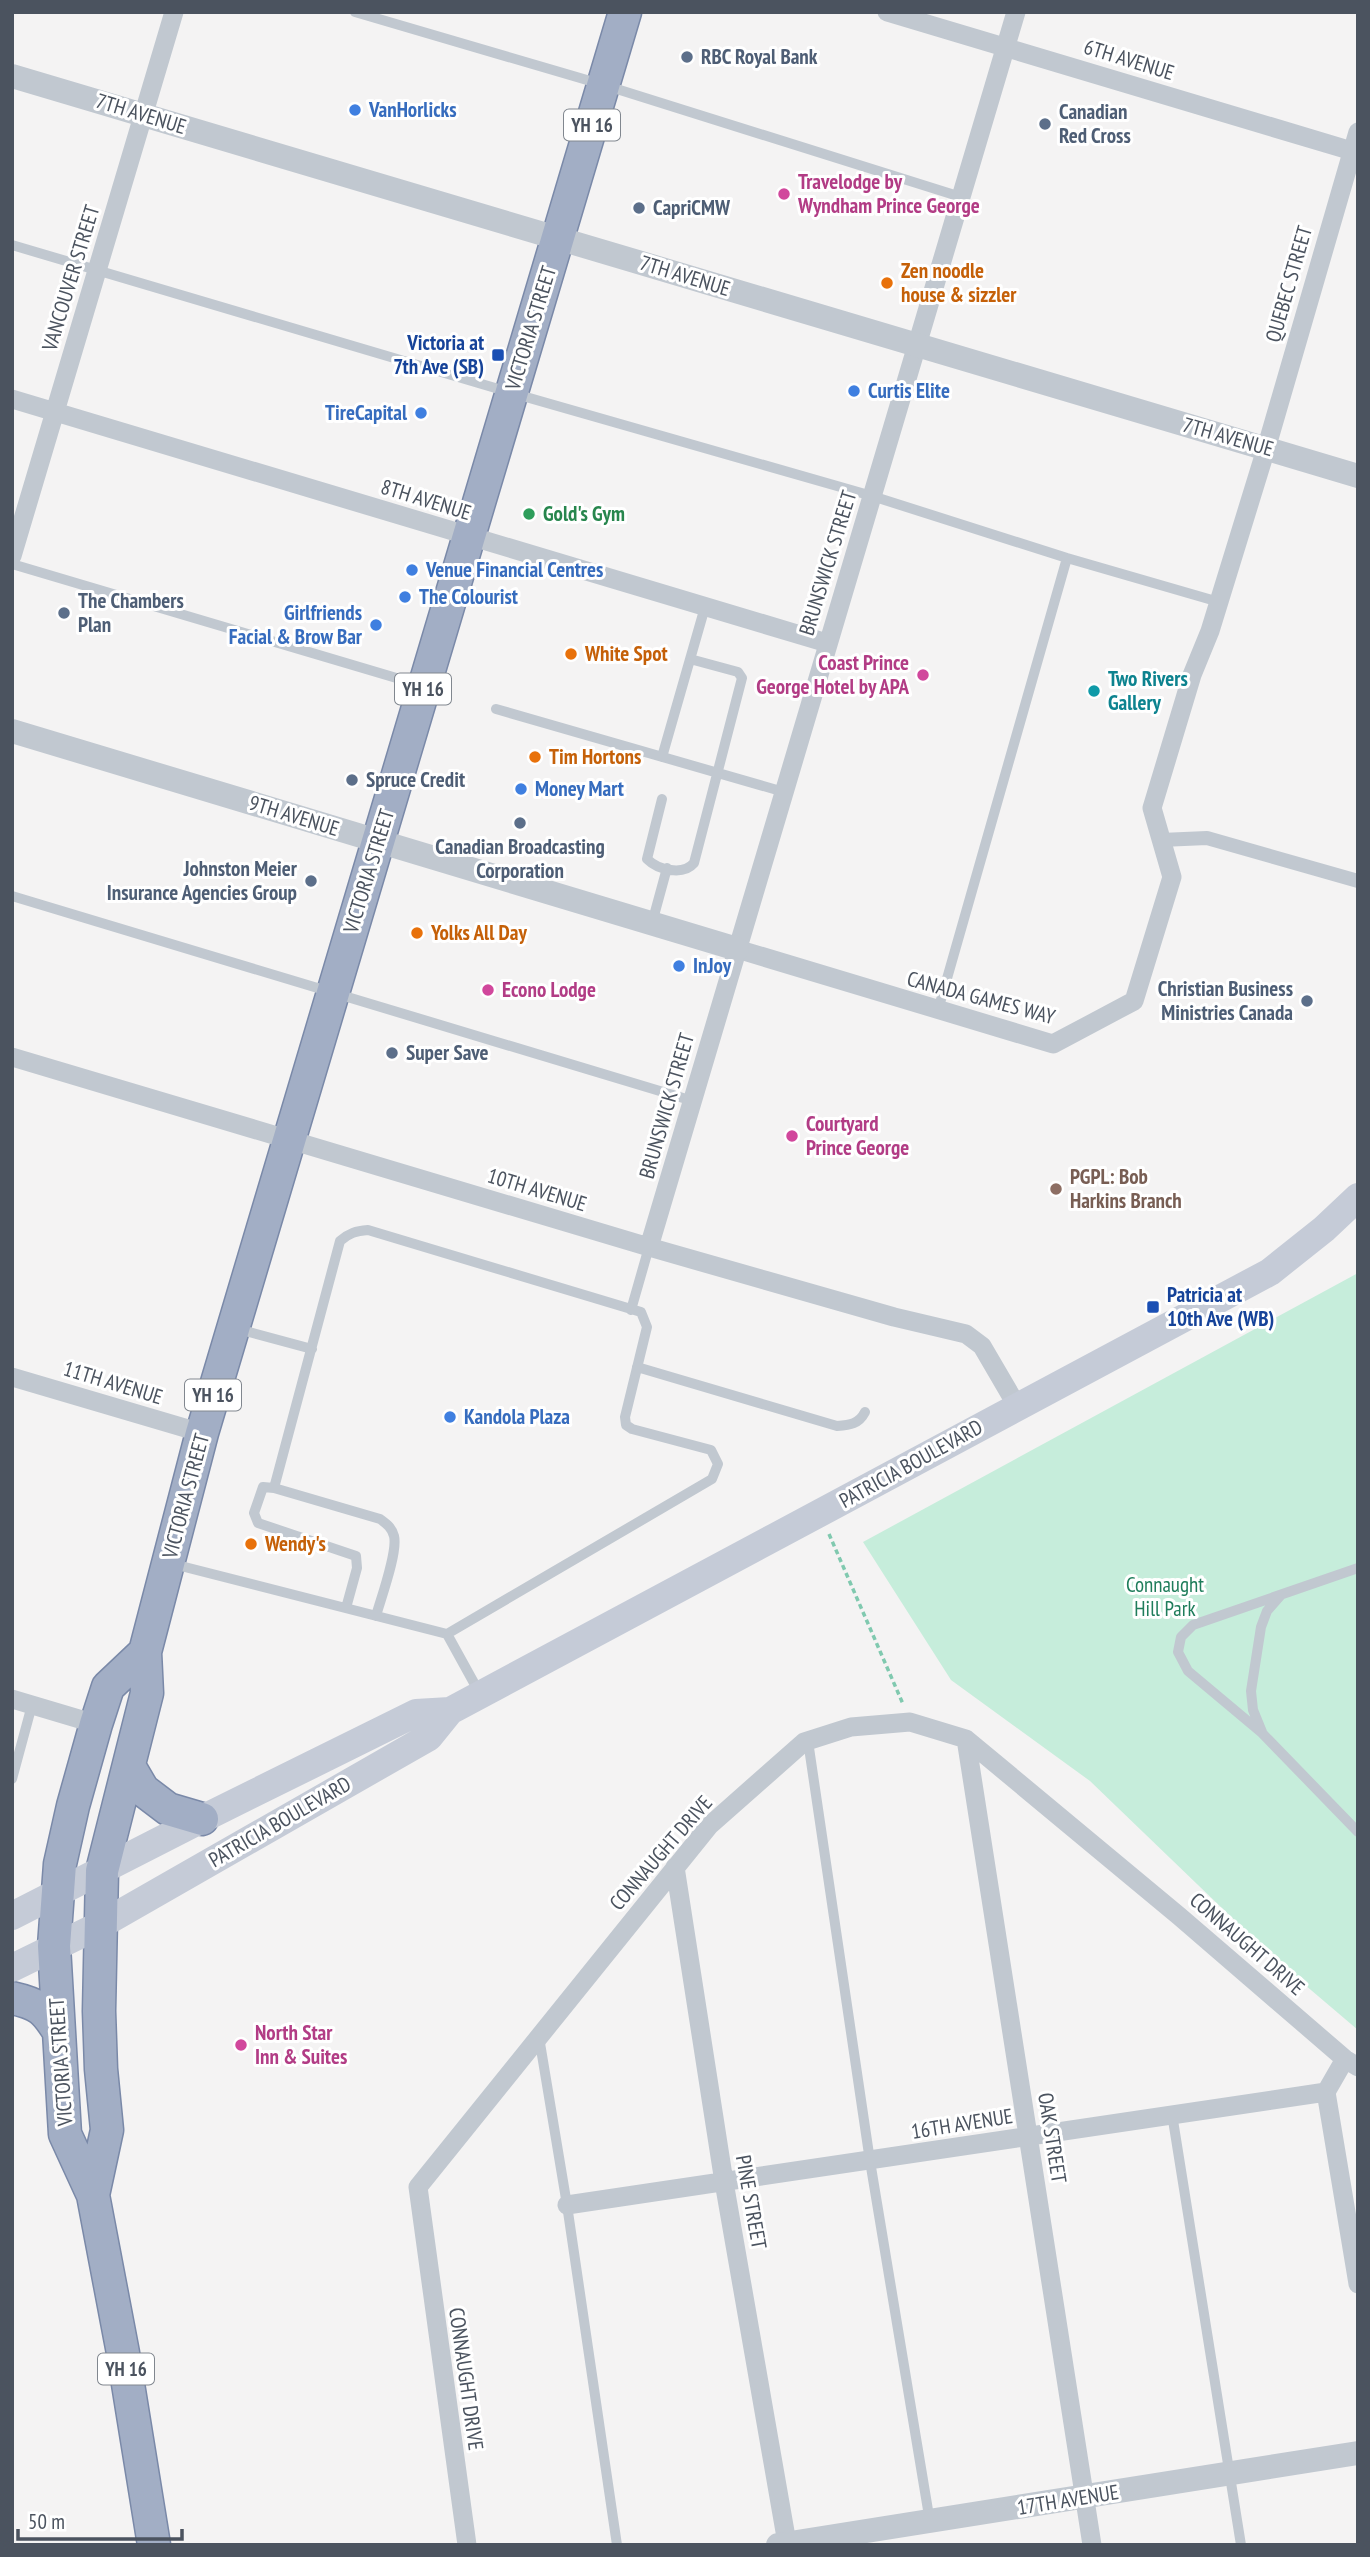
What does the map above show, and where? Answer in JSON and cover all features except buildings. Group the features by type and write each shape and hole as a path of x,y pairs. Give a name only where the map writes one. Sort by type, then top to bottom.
{"highway":[{"name":"VICTORIA STREET","path":"93,2195 107,2130 99,2011 102,1871 147,1693 145,1652 202,1433 625,12"},
{"name":"VICTORIA STREET","path":"145,1652 108,1687 96,1724 73,1806 56,1892 54,1946 65,2134 93,2195 123,2353 154,2545"},
{"path":"129,1766 143,1790 168,1809 202,1819"},
{"path":"12,1998 26,2001 47,2012 59,2032"}],"main road":[{"name":"PATRICIA BOULEVARD","path":"12,1968 102,1924 429,1737 450,1712 1270,1272 1358,1197"},
{"name":"PATRICIA BOULEVARD","path":"12,1916 416,1713 450,1712"}],"street":[{"name":"VANCOUVER STREET","path":"12,556 174,12"},
{"name":"6TH AVENUE","path":"887,12 1356,145"},
{"name":"BRUNSWICK STREET","path":"649,1247 1016,12"},
{"name":"7TH AVENUE","path":"12,76 1358,475"},
{"name":"QUEBEC STREET","path":"1266,449 1356,145"},
{"name":"8TH AVENUE","path":"12,399 827,643"},
{"name":"CANADA GAMES WAY","path":"737,949 1053,1045 1134,1001 1172,877 1152,808 1192,675 1210,631 1266,449"},
{"name":"9TH AVENUE","path":"12,731 737,949"},
{"path":"1161,840 1207,838 1358,881"},
{"name":"10TH AVENUE","path":"12,1057 649,1247 894,1317 966,1334 982,1346 1017,1406"},
{"name":"11TH AVENUE","path":"12,1377 202,1433"},
{"path":"12,1699 96,1724"},
{"name":"CONNAUGHT DRIVE","path":"467,2545 418,2187 709,1825 808,1741 851,1727 911,1722 966,1739 1351,2063"},
{"name":"OAK STREET","path":"966,1739 1092,2545"},
{"name":"PINE STREET","path":"676,1867 783,2544"},
{"path":"1351,2063 1326,2092 1358,2284"},
{"name":"16TH AVENUE","path":"567,2205 1326,2092"},
{"name":"17TH AVENUE","path":"783,2544 1358,2453"}],"lane":[{"path":"355,12 604,85 961,197"},
{"path":"12,244 512,393 872,496 1219,602"},
{"path":"938,1011 1068,558"},
{"path":"12,564 424,686"},
{"path":"662,757 705,607"},
{"path":"662,799 647,859 652,864 667,868 680,871 688,869 694,863 742,678 738,673 690,659"},
{"path":"496,709 783,792"},
{"path":"652,923 667,868"},
{"path":"12,896 693,1101"},
{"path":"168,1563 447,1634 712,1479 718,1464 711,1450 632,1429 626,1425 625,1417 647,1327 641,1312 368,1230 347,1234 340,1241 274,1488"},
{"path":"631,1310 649,1247"},
{"path":"233,1328 312,1349"},
{"path":"637,1367 837,1426 856,1423 865,1412"},
{"path":"346,1608 357,1568 356,1556 258,1523 254,1513 264,1487 380,1520 389,1525 394,1534 395,1546 376,1616"},
{"path":"1358,1568 1193,1625 1181,1637 1178,1652 1188,1671 1262,1733 1358,1832"},
{"path":"1262,1733 1251,1690 1261,1627 1267,1611 1283,1593"},
{"path":"447,1634 481,1695"},
{"path":"12,1779 32,1705"},
{"path":"808,1741 870,2161 930,2522"},
{"path":"539,2037 567,2205 617,2545"},
{"path":"1172,2113 1241,2545"}],"path":[{"path":"821,1514 911,1722"}],"green space":[{"name":"Connaught Hill Park","path":"1358,1273 1358,2030 1278,1962 1090,1781 951,1680 863,1542"}],"place":[{"name":"RBC Royal Bank","path":"687,57"},
{"name":"VanHorlicks","path":"355,110"},
{"name":"Canadian Red Cross","path":"1045,124"},
{"name":"Travelodge by Wyndham Prince George","path":"784,194"},
{"name":"CapriCMW","path":"639,208"},
{"name":"Zen noodle house & sizzler","path":"887,283"},
{"name":"Victoria at 7th Ave (SB)","path":"498,355"},
{"name":"Curtis Elite","path":"854,391"},
{"name":"TireCapital","path":"421,413"},
{"name":"Gold's Gym","path":"529,514"},
{"name":"Venue Financial Centres","path":"412,570"},
{"name":"The Colourist","path":"405,597"},
{"name":"The Chambers Plan","path":"64,613"},
{"name":"Girlfriends Facial & Brow Bar","path":"376,625"},
{"name":"White Spot","path":"571,654"},
{"name":"Coast Prince George Hotel by APA","path":"923,675"},
{"name":"Two Rivers Gallery","path":"1094,691"},
{"name":"Tim Hortons","path":"535,757"},
{"name":"Spruce Credit","path":"352,780"},
{"name":"Money Mart","path":"521,789"},
{"name":"Canadian Broadcasting Corporation","path":"520,823"},
{"name":"Johnston Meier Insurance Agencies Group","path":"311,881"},
{"name":"Yolks All Day","path":"417,933"},
{"name":"InJoy","path":"679,966"},
{"name":"Econo Lodge","path":"488,990"},
{"name":"Christian Business Ministries Canada","path":"1307,1001"},
{"name":"Super Save","path":"392,1053"},
{"name":"Courtyard Prince George","path":"792,1136"},
{"name":"PGPL: Bob Harkins Branch","path":"1056,1189"},
{"name":"Patricia at 10th Ave (WB)","path":"1153,1307"},
{"name":"Kandola Plaza","path":"450,1417"},
{"name":"Wendy's","path":"251,1544"},
{"name":"North Star Inn & Suites","path":"241,2045"}]}
